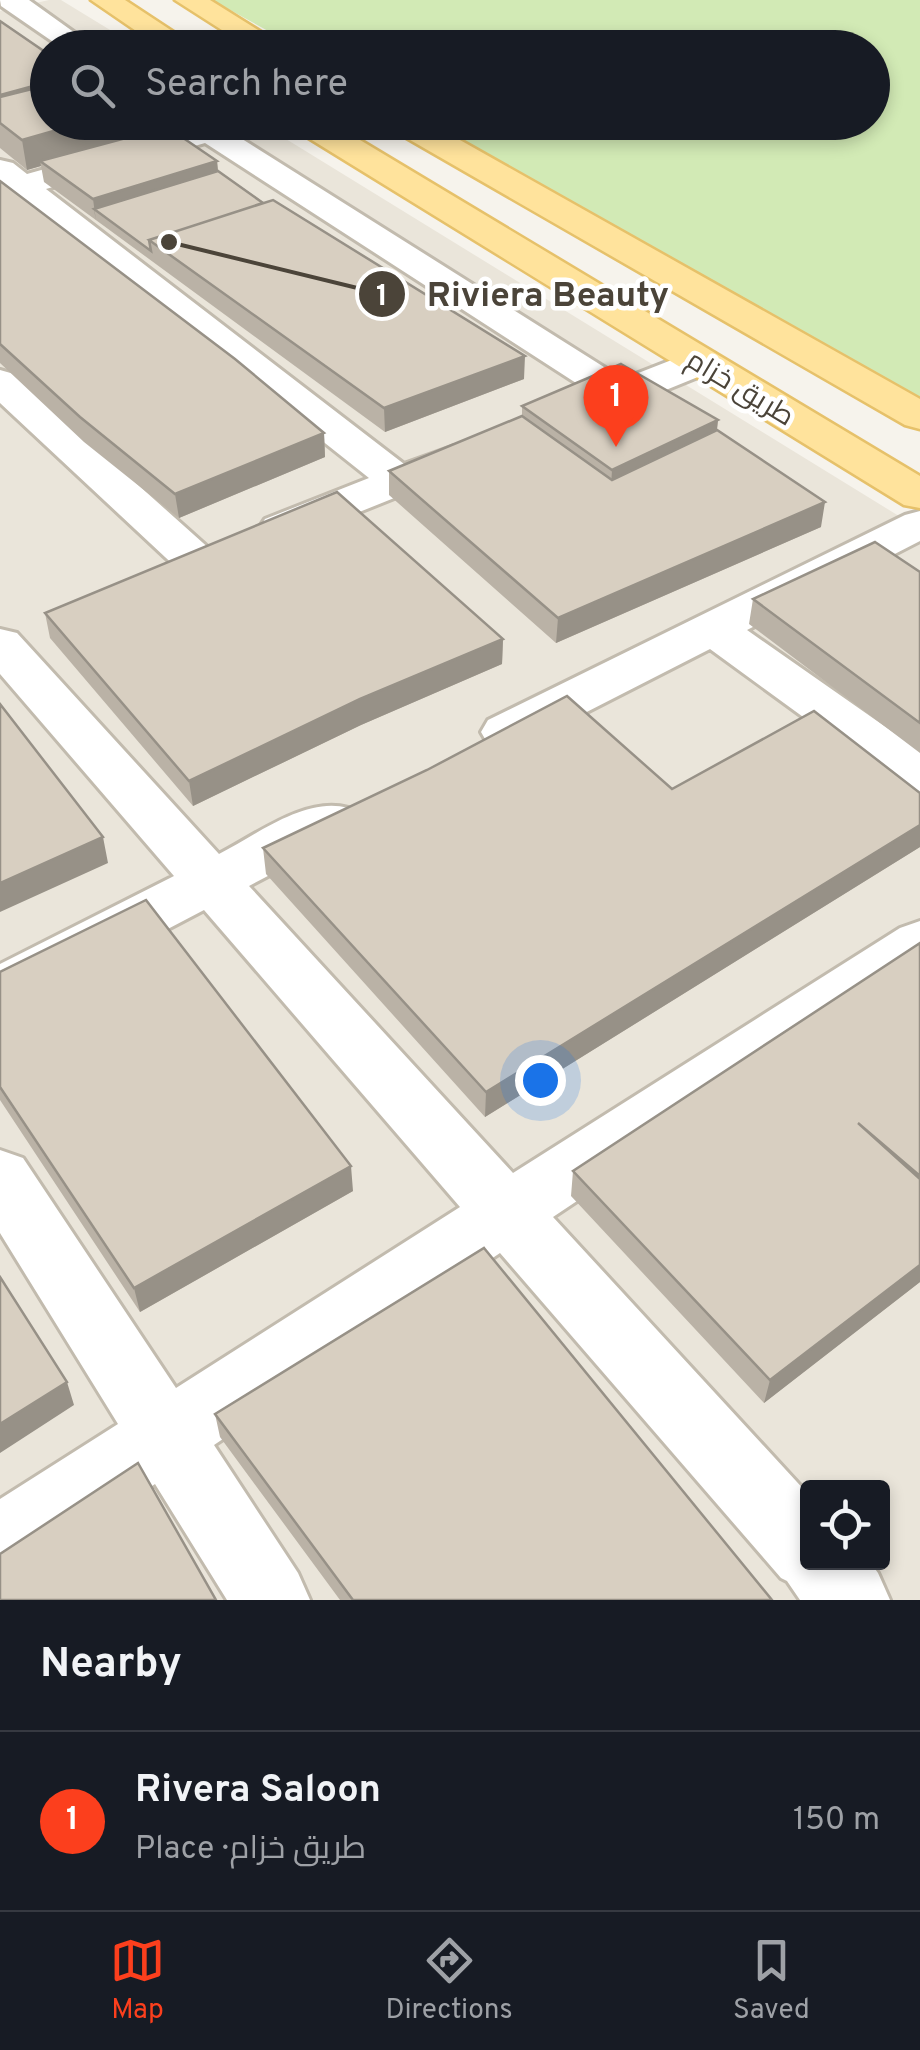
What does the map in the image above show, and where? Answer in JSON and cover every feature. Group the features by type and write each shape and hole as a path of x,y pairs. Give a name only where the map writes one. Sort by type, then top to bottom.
{"main road":[{"path":"105,0 154,30"},
{"path":"188,0 240,30"},
{"name":"طريق خزام","path":"335,140 920,495"},
{"name":"طريق خزام","path":"434,140 920,416"},
{"path":"466,220 465,206 502,202 638,257"}],"street":[{"path":"11,0 55,30"},
{"path":"7,182 156,140"},
{"path":"222,140 620,394"},
{"path":"7,182 400,480"},
{"path":"546,423 701,362"},
{"path":"0,382 210,555 491,444"},
{"path":"472,749 920,524"},
{"path":"713,628 920,776"},
{"path":"12,635 212,880 800,1541"},
{"path":"0,990 368,801"},
{"path":"0,1543 920,943"},
{"path":"0,1176 270,1600"},
{"path":"825,1570 851,1600"}],"shaded area":[{"path":"61,0 110,30 30,30 30,140 288,140 920,529 920,1600 0,1600 0,11"}],"green space":[{"path":"212,0 920,0 920,400 459,140 890,140 890,30 266,30"}],"building":[{"path":"0,21 30,42 30,87 0,95"},
{"path":"30,90 30,138 22,140 0,123 0,97"},
{"path":"118,140 186,140 217,161 93,199 40,161"},
{"path":"218,171 263,203 149,240 151,251 94,209"},
{"path":"0,181 235,359 324,433 175,494 80,417 0,344"},
{"path":"273,200 525,356 384,408 149,240"},
{"path":"621,364 718,420 612,470 522,406"},
{"path":"522,416 612,480 717,430 825,502 558,618 389,471"},
{"path":"337,492 503,639 360,699 189,781 45,613"},
{"path":"875,542 920,572 920,723 753,599"},
{"path":"567,696 672,789 814,711 920,793 920,825 486,1092 263,848 427,770"},
{"path":"0,704 103,837 0,883"},
{"path":"146,900 351,1166 134,1288 0,1087 0,972"},
{"path":"920,943 920,1176 858,1123 920,1179 920,1265 770,1380 573,1171"},
{"path":"484,1248 772,1600 353,1600 215,1414"},
{"path":"0,1277 67,1382 0,1424"},
{"path":"138,1463 216,1600 0,1600 0,1554"}],"place":[{"name":"Riviera Beauty","path":"169,242"},
{"name":"Rivera Saloon","path":"616,447"}]}
